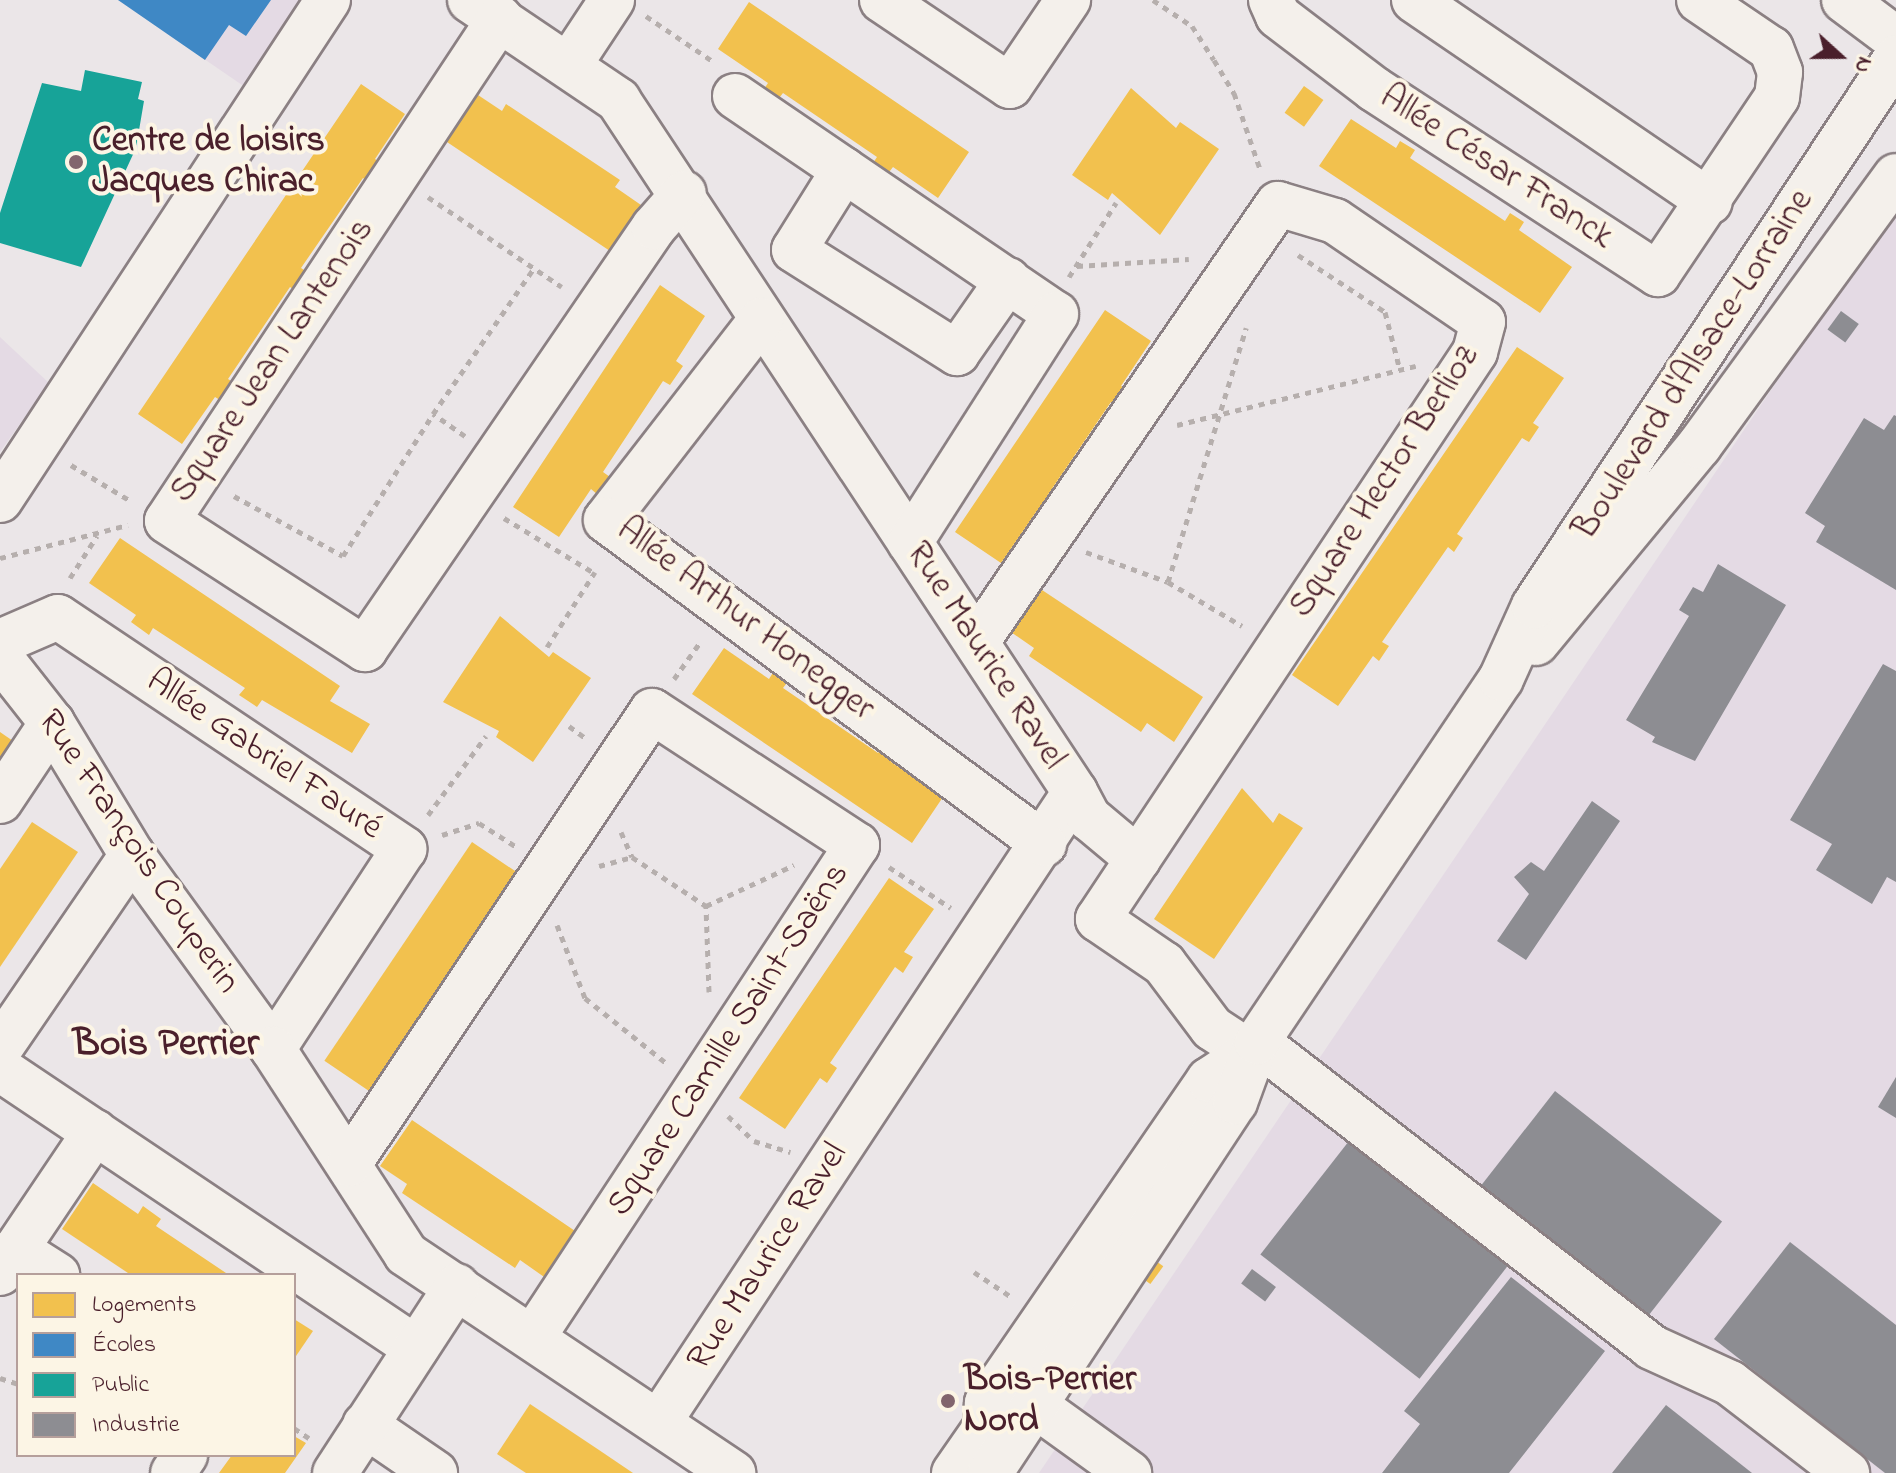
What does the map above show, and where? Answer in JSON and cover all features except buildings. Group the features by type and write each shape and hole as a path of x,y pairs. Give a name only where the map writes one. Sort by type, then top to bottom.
{"street":[{"path":"0,500 328,0"},
{"path":"882,0 1010,86 1068,0"},
{"name":"Allée César Franck","path":"1271,0 1278,16 1374,89 1658,274 1768,118 1780,72 1771,49 1699,0"},
{"path":"1414,0 1710,202"},
{"path":"1844,0 1896,39"},
{"path":"569,65 623,4"},
{"name":"Rue Maurice Ravel","path":"485,9 618,100 684,193 761,320 978,640 1075,792 1044,844 659,1422"},
{"name":"Square Jean Lantenois","path":"485,9 396,175 167,521 365,649 596,310 684,193"},
{"name":"Boulevard d'Alsace-Lorraine","path":"990,1473 1235,1102 1253,1048 1501,679 1534,606 1896,58"},
{"path":"735,96 1056,314 910,542"},
{"path":"844,170 794,250 957,353 1008,280"},
{"name":"Boulevard d'Alsace-Lorraine","path":"1501,679 1559,620 1699,446 1896,176"},
{"name":"Square Hector Berlioz","path":"978,640 1116,440 1264,246 1278,204 1335,221 1483,322 1475,352 1098,919 1164,964 1212,1028 1253,1048"},
{"name":"Allée Arthur Honegger","path":"761,320 606,520 1044,844"},
{"path":"0,642 58,617"},
{"name":"Allée Gabriel Fauré","path":"58,617 404,849 273,1049"},
{"name":"Rue François Couperin","path":"0,657 52,723 132,855 273,1049 406,1254 535,1334 733,1473"},
{"path":"349,1164 652,711"},
{"name":"Square Camille Saint-Saëns","path":"535,1334 857,845 652,711"},
{"path":"0,801 52,723"},
{"path":"1075,792 1089,818 1138,859"},
{"path":"0,1048 132,855"},
{"path":"1253,1048 1651,1347 1730,1383 1847,1473"},
{"name":"Boulevard d'Alsace-Lorraine","path":"954,1473 986,1427 987,1403 1209,1080 1253,1048"},
{"path":"0,1069 416,1348"},
{"path":"50,1273 8,1261 95,1132"},
{"path":"1129,1473 1036,1406 1033,1366 1146,1199 1147,1172"},
{"path":"335,1473 457,1286"},
{"path":"986,1427 1036,1406"},
{"path":"365,1425 435,1473"}],"path":[{"path":"623,4 735,76 735,96"},
{"path":"396,175 596,310"},
{"path":"1047,308 1116,203"},
{"path":"1077,266 1154,265 1264,246 1385,312 1400,370"},
{"path":"225,500 240,494 343,556 433,414 534,268"},
{"path":"1116,440 1475,352"},
{"path":"433,414 496,457"},
{"path":"36,444 167,521"},
{"path":"469,496 594,573"},
{"path":"0,558 167,521"},
{"path":"547,647 621,531"},
{"path":"58,617 63,589 98,535"},
{"path":"1050,538 1168,582 1278,647"},
{"path":"652,711 724,607"},
{"path":"404,849 486,736"},
{"path":"601,787 632,857 706,906"},
{"path":"404,849 479,823 547,867 609,865 632,857"},
{"path":"547,867 549,896 585,998 697,1088 754,1141 830,1162"}],"shaded area":[{"path":"118,0 305,0 245,87"},
{"path":"1896,205 1896,1473 1039,1473"},
{"path":"0,337 49,383 0,452"}],"place":[{"name":"Centre de loisirs Jacques Chirac","path":"76,162"},
{"name":"Bois-Perrier Nord","path":"948,1401"}],"district":[{"name":"Bois Perrier","path":"166,1045"}]}
